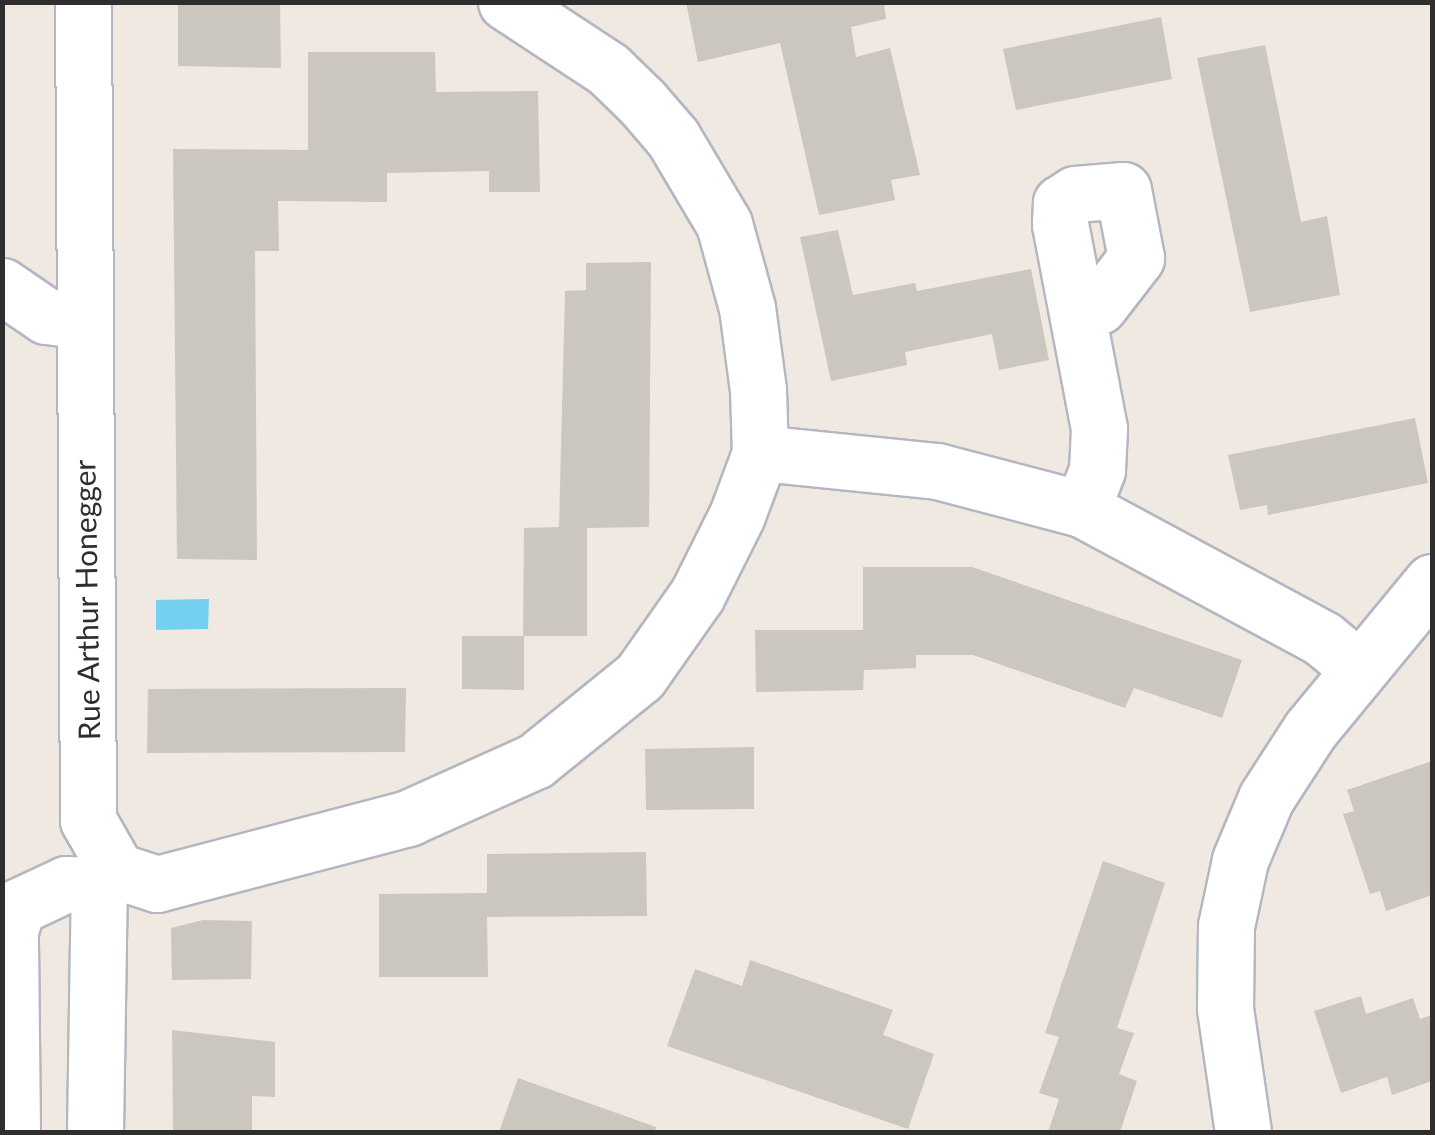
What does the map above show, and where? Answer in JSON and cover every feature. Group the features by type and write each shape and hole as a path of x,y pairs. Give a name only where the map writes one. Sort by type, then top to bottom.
{"street":[{"name":"Rue Arthur Honegger","path":"83,2 88,820 108,878"},
{"path":"12,1132 10,931 18,907 66,884 108,878 157,884 219,873 408,818 536,761 640,676 697,595 760,452 747,308 724,224 700,180 673,138 608,69 506,2"},
{"path":"2,286 46,316 84,321"},
{"path":"1078,310 1099,428 1097,470 1082,509"},
{"path":"760,452 937,471 1082,509 1323,639 1358,668"},
{"path":"1243,1132 1224,1008 1226,926 1240,860 1266,798 1358,668 1432,582"},
{"path":"95,1132 108,878"}],"water":[{"path":"209,599 208,629 156,630 156,600"}],"building":[{"path":"178,2 280,2 281,68 178,66"},
{"path":"686,2 884,2 886,19 851,27 856,57 890,48 920,175 891,180 895,200 819,215 780,43 698,62"},
{"path":"1161,17 1172,79 1016,110 1003,49"},
{"path":"1265,45 1301,222 1327,216 1340,295 1250,312 1197,58"},
{"path":"308,52 435,52 436,92 538,91 540,192 489,192 489,171 387,173 387,202 278,201 279,251 255,251 257,560 177,559 173,149 308,150"},
{"path":"838,230 853,295 915,283 917,291 1031,269 1049,360 999,370 992,334 905,352 907,365 831,381 800,237"},
{"path":"651,262 649,527 587,528 587,636 524,636 524,690 462,689 462,636 523,636 524,528 559,527 565,291 586,290 586,263"},
{"path":"1415,418 1428,483 1268,515 1267,505 1240,510 1228,455"},
{"path":"863,567 972,567 1242,660 1222,718 1134,688 1125,708 973,655 916,655 916,668 864,670 863,690 756,692 755,630 863,630"},
{"path":"406,688 405,752 147,753 148,689"},
{"path":"754,747 754,809 646,810 645,749"},
{"path":"1432,761 1432,895 1386,911 1380,891 1370,894 1343,814 1354,811 1347,790"},
{"path":"646,852 647,916 487,917 488,977 379,977 379,894 487,893 487,854"},
{"path":"1103,861 1165,883 1117,1028 1134,1033 1119,1074 1137,1081 1120,1132 1048,1132 1059,1099 1039,1093 1059,1037 1045,1033"},
{"path":"203,920 252,921 251,979 172,980 171,928"},
{"path":"750,960 893,1010 883,1035 934,1054 908,1129 667,1046 695,969 742,986"},
{"path":"1361,996 1366,1014 1413,998 1420,1019 1432,1015 1432,1081 1392,1095 1387,1077 1341,1093 1314,1011"},
{"path":"172,1030 275,1042 275,1097 252,1096 252,1132 173,1132"},
{"path":"518,1078 656,1127 655,1132 499,1132"}]}
